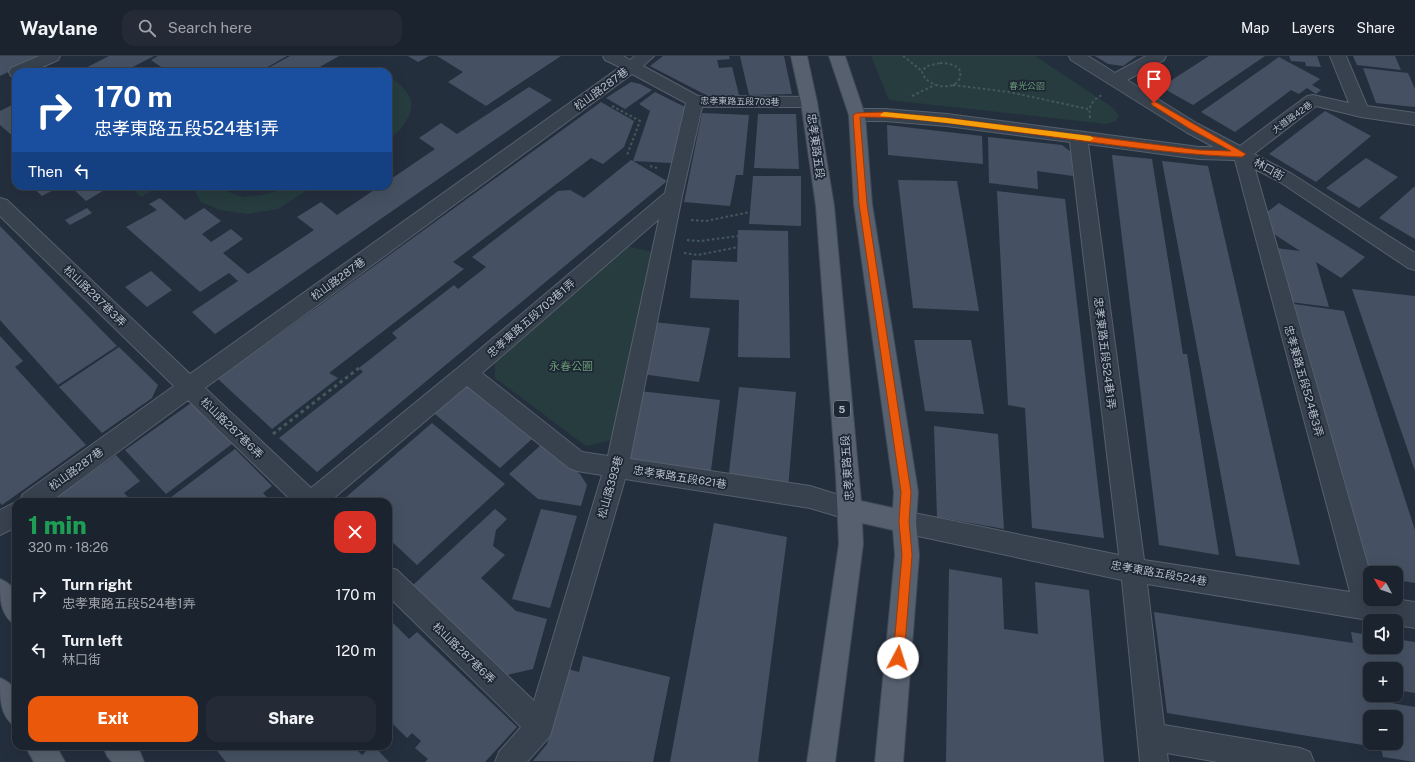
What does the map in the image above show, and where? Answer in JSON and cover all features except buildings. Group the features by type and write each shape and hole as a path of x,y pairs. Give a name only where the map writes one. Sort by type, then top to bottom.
{"main road":[{"name":"忠孝東路五段","path":"799,56 809,102 824,206 850,509 851,544 821,762"},
{"path":"837,56 857,115 863,204 906,492 904,522 907,555 889,762"},
{"path":"850,509 904,522"},
{"path":"0,591 12,607"},
{"path":"0,691 12,708"},
{"path":"42,750 51,762"},
{"path":"120,750 130,762"}],"street":[{"path":"26,68 52,56"},
{"name":"忠孝東路五段703巷","path":"611,56 638,62 695,100 809,102"},
{"name":"林口街","path":"1077,56 1116,79 1192,128 1286,178 1415,263"},
{"path":"1116,79 1158,56"},
{"path":"1338,56 1361,110"},
{"name":"松山路287巷","path":"36,498 638,62"},
{"path":"673,196 695,100"},
{"name":"大道路42巷","path":"1242,154 1313,100 1415,119"},
{"path":"857,115 885,115 947,120 1199,153 1242,154"},
{"name":"忠孝東路五段524巷1弄","path":"1078,137 1133,570 1153,749"},
{"name":"忠孝東路五段524巷3弄","path":"1242,154 1363,592"},
{"name":"松山路393巷","path":"509,762 540,726 616,467 673,196"},
{"name":"忠孝東路五段703巷1弄","path":"317,498 467,373 673,196"},
{"name":"松山路287巷3弄","path":"0,205 190,386"},
{"name":"忠孝東路五段621巷","path":"467,373 577,461 810,497 850,509"},
{"name":"松山路287巷6弄","path":"190,386 305,498"},
{"path":"0,524 12,516"},
{"name":"忠孝東路五段524巷","path":"904,522 1133,570 1363,605"},
{"name":"松山路287巷6弄","path":"392,583 540,726"},
{"name":"忠孝東路五段524巷","path":"1367,606 1415,615"},
{"path":"1153,749 1300,762"}],"path":[{"path":"903,56 922,72 927,82 935,85 944,87 953,85 1010,92 1088,109"},
{"path":"922,72 924,67 932,62 945,62 952,64 961,72 959,81 953,85"},
{"path":"909,97 935,85"},
{"path":"593,94 640,121 628,155"},
{"path":"1088,109 1094,101 1103,95"},
{"path":"1088,109 1091,120"},
{"path":"665,236 706,222 750,212"},
{"path":"665,236 700,241 738,236"},
{"path":"665,236 698,255 738,247"},
{"path":"254,449 359,368"}],"green space":[{"name":"春光公園","path":"871,56 1035,56 1112,107 1119,115 1116,121 1106,124 889,100"},
{"path":"392,79 404,88 410,98 411,104 411,110 406,122 393,137"},
{"path":"133,190 153,190 141,197"},
{"path":"194,190 225,190 243,197 261,195 281,190 308,190 278,209 247,214 220,210 201,202"},
{"name":"永春公園","path":"626,246 653,252 612,440 586,446 495,378 495,360"}],"slow traffic":[{"path":"884,115 947,120 1090,138"}],"route":[{"path":"898,658 907,555 904,522 906,492 863,204 857,115 885,115 947,120 1199,153 1242,154 1192,128 1154,103"}]}
